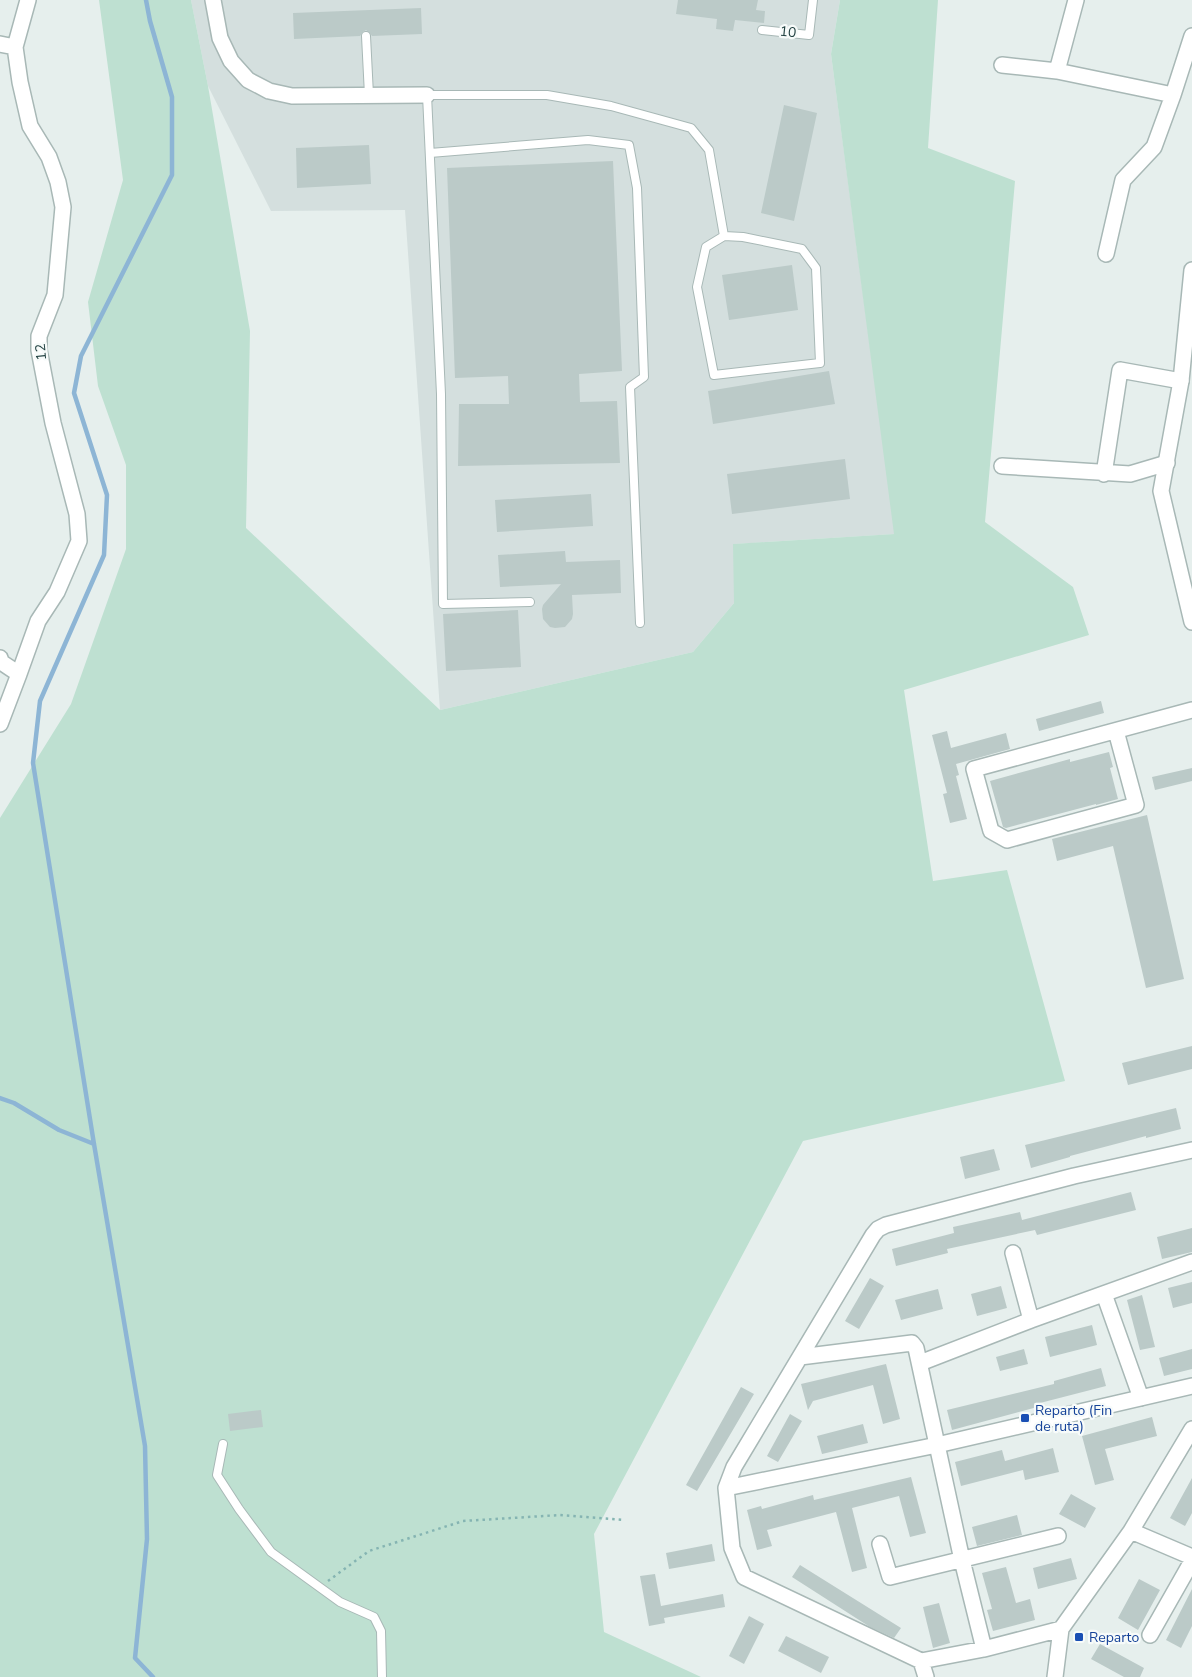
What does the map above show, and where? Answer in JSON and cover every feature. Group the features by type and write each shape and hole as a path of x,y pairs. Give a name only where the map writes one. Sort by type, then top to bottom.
{"street":[{"name":"12","path":"0,724 38,622 57,592 79,541 77,514 53,423 39,350 39,336 54,295 63,208 58,182 49,156 30,126 20,82 15,47 28,0"},
{"path":"213,0 220,38 231,62 248,80 269,91 292,96 427,95"},
{"path":"1057,71 1076,0"},
{"path":"1106,254 1123,180 1154,147 1192,36"},
{"path":"0,44 15,47"},
{"path":"1002,65 1057,71 1173,95"},
{"path":"1192,270 1181,381 1161,491 1192,622"},
{"path":"1104,474 1120,370 1181,381"},
{"path":"1002,466 1104,474 1130,474 1166,463"},
{"path":"0,658 2,662 19,674"},
{"path":"1116,732 1136,805 1007,840 991,831 974,769 1192,710"},
{"path":"1061,1629 984,1649 921,1661 744,1577 732,1548 726,1488 734,1467 878,1229 886,1225 1074,1176 1192,1150"},
{"path":"1013,1253 1031,1320"},
{"path":"920,1363 1031,1320 1192,1262"},
{"path":"1104,1294 1141,1398"},
{"path":"800,1357 912,1343 916,1348 962,1560 984,1649"},
{"path":"726,1488 937,1445 1192,1386"},
{"path":"1055,1677 1061,1629 1131,1531 1192,1428"},
{"path":"1131,1531 1192,1557"},
{"path":"880,1544 890,1576 1058,1536"},
{"path":"1150,1635 1192,1561"},
{"path":"921,1661 926,1677"}],"lane":[{"name":"10","path":"762,30 808,35 813,0"},
{"path":"366,36 368,96"},
{"path":"530,602 443,604 442,394 427,95 547,95 611,106 691,128 709,150 724,236"},
{"path":"430,153 588,140 629,146 637,188 644,377 630,387 640,623"},
{"path":"724,236 743,237 802,249 816,268 820,363 714,375 697,287 706,247 724,236"},
{"path":"223,1444 217,1475 239,1509 271,1552 340,1602 374,1617 381,1630 382,1677"}],"path":[{"path":"319,1588 369,1551 463,1521 560,1515 624,1520"}],"shaded area":[{"path":"191,0 840,0 831,54 895,534 734,544 734,603 693,652 440,710 405,210 271,211 208,86"}],"green space":[{"path":"99,0 191,0 208,86 250,331 246,528 440,710 693,652 734,603 733,544 894,534 831,54 840,0 938,0 928,148 1015,181 985,522 1073,587 1089,635 904,690 933,881 1007,870 1065,1081 803,1141 594,1534 604,1632 701,1677 0,1677 0,818 71,704 126,549 126,465 98,386 88,302 123,180"}],"building":[{"path":"678,0 758,0 756,10 765,11 764,23 735,20 733,31 716,29 717,19 676,14"},
{"path":"421,8 422,34 372,36 366,30 360,36 294,39 293,13"},
{"path":"784,105 817,113 794,221 761,213"},
{"path":"369,145 371,184 297,188 296,148"},
{"path":"613,161 622,371 579,374 580,402 617,401 620,463 458,466 459,404 509,404 508,376 455,378 447,168"},
{"path":"792,265 798,310 729,320 722,275"},
{"path":"829,371 835,404 713,424 708,391"},
{"path":"845,459 850,499 732,514 727,474"},
{"path":"591,494 593,526 497,532 495,500"},
{"path":"565,551 566,562 620,560 621,593 572,595 572,619 565,627 555,628 550,627 543,619 542,609 543,605 561,584 500,587 498,555"},
{"path":"518,610 521,667 446,671 443,614"},
{"path":"1101,701 1104,713 1039,731 1036,719"},
{"path":"947,731 951,748 1006,733 1010,749 956,764 959,775 956,776 967,819 950,823 943,794 947,793 932,735"},
{"path":"1109,752 1113,767 1110,768 1118,799 1006,828 1003,827 990,781 1070,759 1070,762"},
{"path":"1192,768 1192,781 1155,790 1152,777"},
{"path":"1147,815 1184,979 1146,988 1113,846 1057,861 1052,839"},
{"path":"1192,1046 1192,1069 1128,1085 1122,1063"},
{"path":"1176,1108 1181,1129 1146,1138 1146,1136 1031,1168 1025,1145"},
{"path":"994,1149 1000,1170 965,1179 960,1157"},
{"path":"1131,1192 1136,1210 1037,1235 1035,1230 947,1249 948,1253 896,1266 892,1249 954,1233 953,1227 1020,1212 1022,1220"},
{"path":"1192,1228 1192,1252 1162,1259 1157,1237"},
{"path":"870,1278 884,1286 859,1329 845,1321"},
{"path":"1192,1282 1192,1303 1173,1308 1168,1288"},
{"path":"1001,1286 1007,1308 977,1316 971,1294"},
{"path":"938,1289 943,1309 901,1320 895,1300"},
{"path":"1142,1295 1155,1347 1140,1350 1127,1300"},
{"path":"1092,1325 1097,1345 1050,1357 1045,1337"},
{"path":"1024,1349 1028,1364 1000,1371 996,1357"},
{"path":"1192,1349 1192,1369 1164,1376 1159,1358"},
{"path":"886,1364 900,1419 883,1424 873,1385 813,1401 808,1410 801,1384"},
{"path":"1101,1368 1106,1386 1040,1403 1041,1406 952,1430 947,1410 1054,1384 1054,1381"},
{"path":"741,1387 754,1394 697,1491 686,1485"},
{"path":"261,1410 263,1427 230,1431 228,1414"},
{"path":"790,1414 802,1421 778,1462 767,1456"},
{"path":"1152,1417 1157,1436 1105,1449 1114,1480 1095,1485 1082,1436"},
{"path":"863,1424 868,1443 822,1454 817,1436"},
{"path":"1053,1448 1059,1472 1025,1480 1023,1470 961,1486 955,1462 1002,1450 1005,1461"},
{"path":"911,1477 926,1533 910,1537 899,1496 852,1508 867,1568 852,1572 836,1512 767,1530 772,1546 757,1550 747,1510 761,1506 762,1509 813,1495 814,1500"},
{"path":"1192,1478 1192,1513 1185,1526 1170,1518"},
{"path":"1071,1494 1096,1508 1085,1528 1059,1514"},
{"path":"1017,1515 1022,1535 977,1546 972,1527"},
{"path":"712,1544 715,1561 669,1569 666,1553"},
{"path":"1071,1558 1077,1579 1038,1589 1033,1568"},
{"path":"800,1565 901,1628 894,1638 870,1627 792,1577"},
{"path":"1006,1567 1016,1603 1030,1599 1035,1620 993,1631 987,1610 992,1609 982,1573"},
{"path":"655,1574 661,1606 723,1594 725,1607 664,1618 665,1623 649,1626 640,1576"},
{"path":"1139,1579 1160,1590 1138,1630 1118,1618"},
{"path":"1192,1589 1192,1626 1181,1648 1166,1640"},
{"path":"939,1603 950,1643 933,1648 923,1607"},
{"path":"749,1616 764,1624 744,1664 729,1656"},
{"path":"786,1636 829,1657 821,1673 778,1651"},
{"path":"1100,1644 1144,1668 1140,1677 1124,1677 1091,1659"}],"waterway":[{"path":"146,0 150,21 172,97 172,175 81,356 74,393 107,495 104,555 40,701 33,763 145,1446 147,1539 135,1658 153,1677"},
{"path":"0,1098 14,1103 59,1130 94,1144"}],"place":[{"name":"Reparto (Fin de ruta)","path":"1025,1418"},
{"name":"Reparto","path":"1079,1637"}]}
